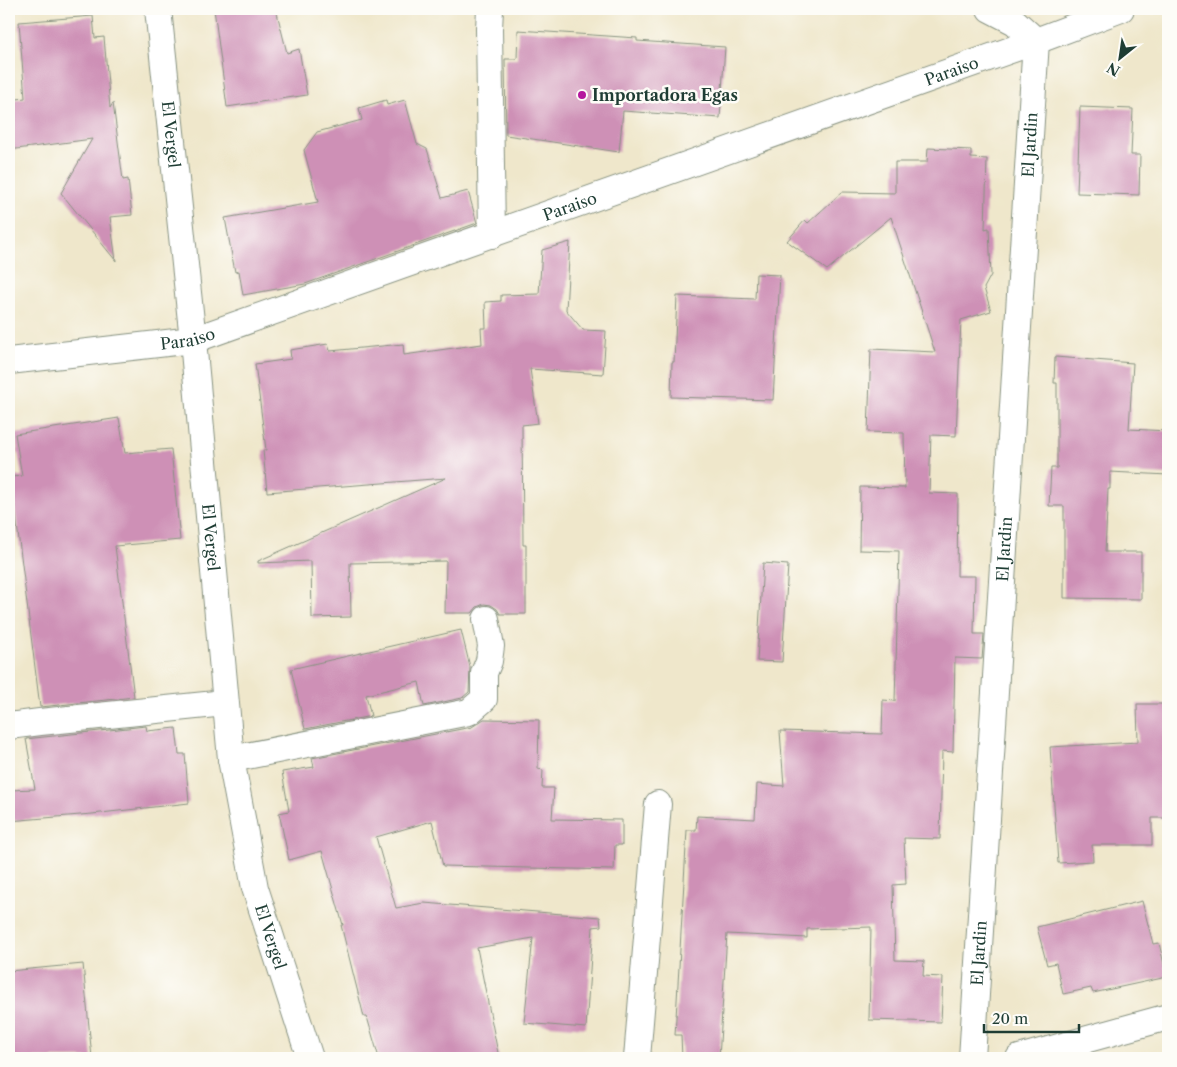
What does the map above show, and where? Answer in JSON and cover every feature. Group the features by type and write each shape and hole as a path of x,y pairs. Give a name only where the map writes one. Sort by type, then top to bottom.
{"street":[{"name":"El Vergel","path":"158,9 193,340 225,703 232,759 255,888 310,1058"},
{"path":"490,9 492,235"},
{"path":"990,9 1015,22 1036,41"},
{"name":"Paraiso","path":"9,361 193,340 1036,41 1073,18 1121,9"},
{"name":"El Jardin","path":"972,1058 1036,41"},
{"path":"232,759 469,712 484,699 484,673 489,661 490,646 486,618"},
{"path":"9,726 225,703"},
{"path":"637,1058 658,804"},
{"path":"1019,1058 1168,1017"}],"building":[{"path":"214,9 276,9 287,53 299,49 307,95 227,107"},
{"path":"93,16 95,38 104,37 110,108 113,103 123,180 128,179 132,215 110,217 116,261 61,193 92,139 9,150 9,100 25,98 19,22"},
{"path":"518,30 637,38 637,41 725,47 720,118 623,111 619,152 506,135 505,59 517,59"},
{"path":"386,100 387,105 405,100 417,144 427,149 442,198 468,191 477,223 305,284 243,295 239,271 235,272 225,218 318,202 304,150 317,132 362,120 359,108"},
{"path":"1080,107 1133,109 1131,155 1140,155 1139,195 1077,193"},
{"path":"928,148 971,150 971,158 987,159 985,229 989,228 991,275 984,288 991,311 961,320 956,436 931,435 929,493 958,494 957,576 975,576 974,634 984,634 982,659 955,658 953,752 942,751 940,839 904,838 906,884 893,885 895,960 924,961 923,976 943,977 941,1022 869,1020 871,927 807,929 807,938 727,934 719,1058 682,1058 681,1035 675,1035 687,830 696,830 697,816 755,819 757,784 784,786 780,731 882,734 883,700 895,701 899,551 859,550 860,487 905,488 904,433 868,432 871,349 935,352 891,217 827,270 787,241 805,220 808,223 842,192 895,193 895,162 927,162"},
{"path":"570,242 566,310 583,330 606,331 603,374 530,369 538,423 522,425 523,545 526,545 526,614 500,614 491,605 484,604 477,607 472,613 445,613 446,561 350,563 351,617 312,618 311,561 258,563 258,561 446,478 267,492 263,450 266,450 255,364 291,359 290,350 328,344 330,351 403,344 404,355 482,344 481,328 486,328 485,302 501,301 501,295 539,294 542,250"},
{"path":"756,274 780,275 773,400 671,397 677,296 755,299"},
{"path":"1055,357 1133,363 1129,429 1168,431 1168,475 1110,472 1105,552 1141,552 1141,599 1064,598 1064,506 1049,506 1051,468 1057,468 1057,383 1054,383"},
{"path":"119,418 125,453 171,449 180,540 115,546 134,697 40,707 11,477 22,476 15,434"},
{"path":"763,563 788,565 782,662 757,661"},
{"path":"461,630 470,667 469,692 462,698 424,706 419,682 366,695 371,716 305,729 291,669"},
{"path":"1137,704 1168,704 1168,818 1152,818 1152,845 1092,845 1093,861 1058,863 1050,747 1138,742"},
{"path":"484,719 539,720 538,769 543,770 542,788 554,788 552,819 622,820 622,845 615,845 614,870 443,866 432,821 376,837 396,908 424,903 600,917 601,926 593,927 586,1028 524,1023 533,938 477,948 499,1058 379,1058 367,1017 364,1017 341,925 343,925 322,851 289,860 279,813 289,811 282,772 314,767 312,758 472,727"},
{"path":"146,726 147,731 176,728 179,754 185,754 189,803 9,821 9,790 35,789 26,739"},
{"path":"1142,901 1153,944 1159,943 1167,977 1093,993 1091,988 1063,994 1056,963 1047,965 1037,927"},
{"path":"83,964 92,1058 9,1058 9,971"}],"place":[{"name":"Importadora Egas","path":"582,95"}]}
